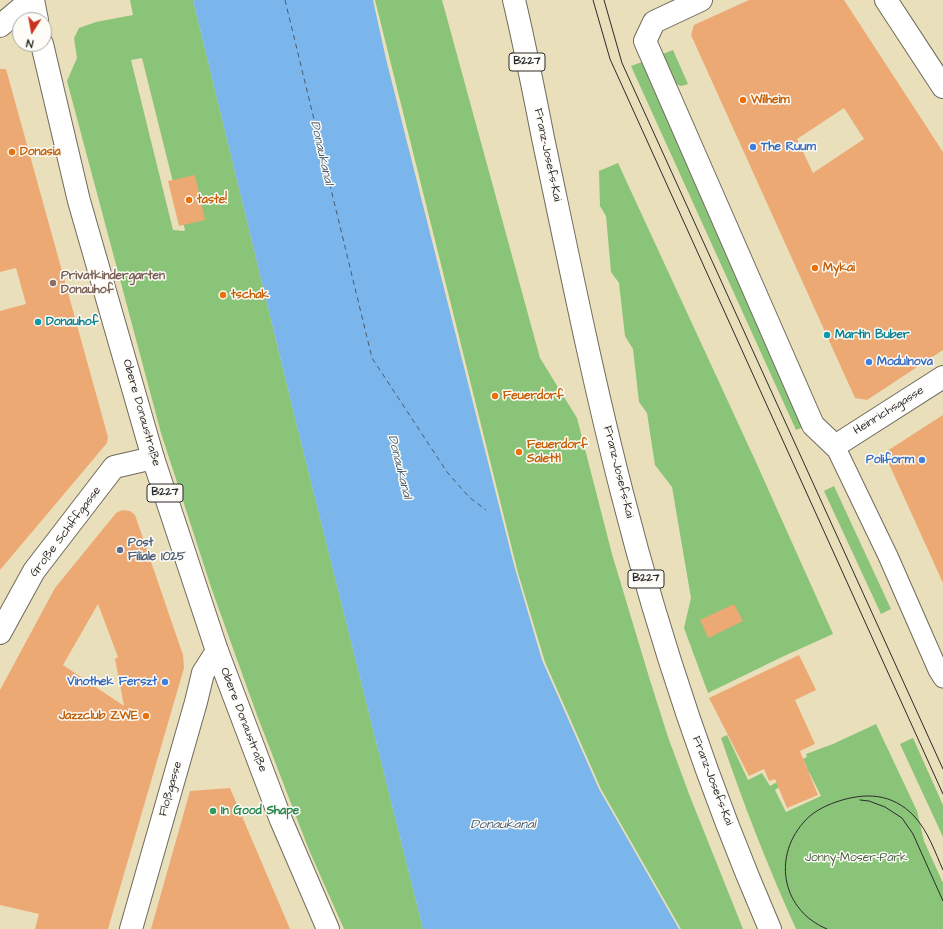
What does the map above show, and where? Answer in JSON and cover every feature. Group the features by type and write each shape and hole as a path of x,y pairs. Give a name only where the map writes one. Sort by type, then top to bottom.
{"main road":[{"path":"0,26 32,0 35,12"},
{"name":"Franz-Josefs-Kai","path":"514,0 590,354 637,548 673,670 695,736 770,929"},
{"path":"701,0 654,22 646,41 813,425 835,446"},
{"path":"886,0 943,87"},
{"name":"Obere Donaustraße","path":"44,52 79,201 153,458 217,651 281,820 328,929"},
{"name":"Heinrichsgasse","path":"835,446 943,377"},
{"name":"Große Schiffgasse","path":"0,633 34,571 114,467 153,458"},
{"name":"Floßgasse","path":"131,929 203,674 217,651"}],"street":[{"path":"835,446 888,556 938,670 943,678"}],"green space":[{"path":"130,0 193,0 297,426 423,929 344,929 309,850 257,715 212,590 161,433 67,81 77,58 74,38 79,28 96,22 133,15","holes":["142,58 185,230 173,230 131,60"]},
{"path":"375,0 442,0 540,358 577,418 612,554 668,737 743,929 681,929 601,789 545,662 518,573"},
{"path":"673,50 688,84 681,86 676,84 663,54"},
{"path":"642,62 806,426 796,430 631,66"},
{"path":"618,163 755,460 833,634 708,693 684,628 691,598 672,487 655,465 647,413 639,402 633,349 625,336 619,283 611,272 606,216 600,206 599,171"},
{"path":"834,486 891,609 881,614 824,491"},
{"name":"Jonny-Moser-Park","path":"876,724 917,811 924,841 943,883 943,929 796,929 756,835 721,738 727,735 748,780 762,773 770,786 783,779 785,783 775,790 786,812 821,796 809,772 790,781 788,777 807,767 803,759 807,757 806,754 833,744"},
{"path":"913,738 943,805 943,837 900,744"}],"water":[{"name":"Donaukanal","path":"193,0 373,0 386,59 514,565 542,660 599,789 679,929 423,929 297,426"}],"building":[{"path":"749,0 844,0 943,152 943,350 867,400 855,398 691,35 694,25","holes":["844,108 864,139 813,173 797,139"]},
{"path":"0,69 6,69 108,437 107,443 0,570 0,311 26,304 16,268 0,272"},
{"path":"195,175 205,220 179,226 168,181"},
{"path":"943,415 943,583 884,453"},
{"path":"122,510 130,511 135,515 183,655 184,668 108,929 35,929 39,914 0,905 0,690 55,588 116,513","holes":["98,604 118,657 115,659 124,706 63,665"]},
{"path":"734,604 743,621 708,638 700,620"},
{"path":"799,655 816,690 795,700 815,744 800,751 818,795 787,808 775,779 769,781 764,769 749,776 709,698"},
{"path":"230,788 290,929 151,929 190,791"}],"ferry route":[{"path":"285,0 372,358 447,472 469,497 486,510"}],"tram line":[{"path":"593,0 610,59 943,794"},
{"path":"604,0 622,63 943,769"},
{"path":"827,929 812,921 800,910 792,897 787,883 785,868 787,852 793,837 806,819 822,808 847,799 868,796 887,799 897,803 906,808 919,822 931,842 943,870"},
{"path":"860,800 869,801 885,807 902,818 913,834 943,901"}],"place":[{"name":"Wilheim","path":"743,100"},
{"name":"The Ruum","path":"753,147"},
{"name":"Donasia","path":"12,152"},
{"name":"taste!","path":"189,200"},
{"name":"Mykai","path":"815,268"},
{"name":"Privatkindergarten Donauhof","path":"53,283"},
{"name":"tschak","path":"223,295"},
{"name":"Donauhof","path":"38,322"},
{"name":"Martin Buber","path":"827,335"},
{"name":"Modulnova","path":"869,362"},
{"name":"Feuerdorf","path":"495,396"},
{"name":"Feuerdorf Salettl","path":"519,452"},
{"name":"Poliform","path":"922,460"},
{"name":"Post Filiale 1025","path":"120,550"},
{"name":"Vinothek Ferszt","path":"165,682"},
{"name":"Jazzclub ZWE","path":"146,716"},
{"name":"In Good Shape","path":"213,811"}]}
